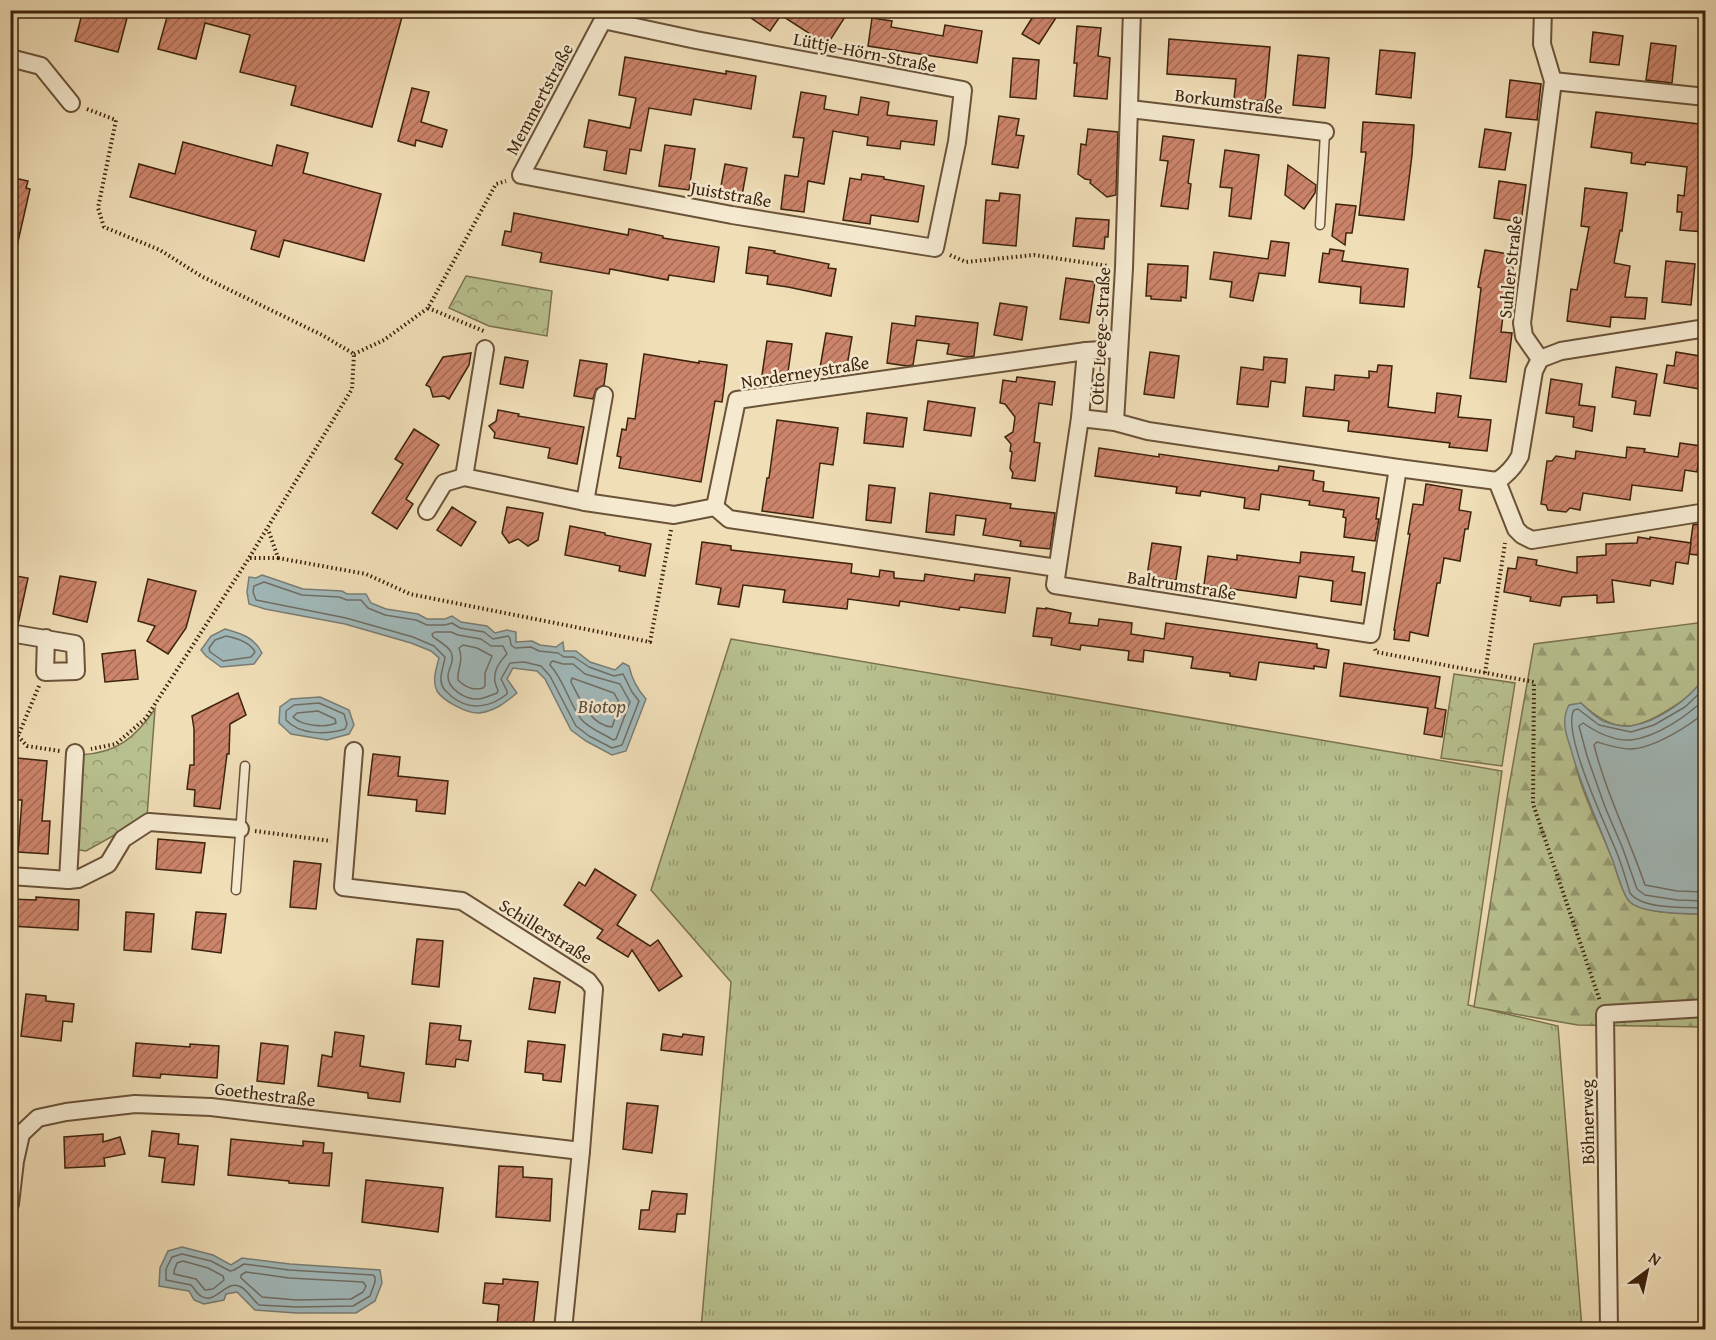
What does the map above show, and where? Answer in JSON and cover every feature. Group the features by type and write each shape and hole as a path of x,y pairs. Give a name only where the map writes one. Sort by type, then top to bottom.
{"street":[{"name":"Otto-Leege-Straße","path":"1132,10 1124,268 1115,422 1148,431 1497,481"},
{"name":"Suhler Straße","path":"1540,359 1524,336 1522,323 1553,81 1542,44 1543,10"},
{"name":"Memmertstraße","path":"521,175 606,15"},
{"name":"Lüttje-Hörn-Straße","path":"606,15 696,40 963,90 957,142 935,248"},
{"path":"10,58 41,66 71,103"},
{"path":"1553,81 1706,97"},
{"name":"Borkumstraße","path":"1130,109 1325,132"},
{"name":"Juiststraße","path":"521,175 732,215 935,248"},
{"path":"1706,328 1561,351 1540,359 1534,371 1520,456 1515,466 1497,481 1516,529 1532,540 1706,512"},
{"path":"464,477 485,349"},
{"name":"Norderneystraße","path":"715,507 737,400 1086,351 1118,349"},
{"path":"427,511 444,483 464,477 585,502 674,515 715,507 729,519 1057,568 1080,418 1086,351"},
{"path":"585,502 604,395"},
{"path":"1080,418 1115,422"},
{"path":"1371,634 1398,468"},
{"name":"Baltrumstraße","path":"1057,568 1055,585 1371,634"},
{"path":"10,633 46,638 75,644 76,671 45,672 46,638"},
{"name":"Schillerstraße","path":"354,751 343,887 462,901 588,981 594,989 563,1329"},
{"path":"68,880 75,753"},
{"path":"10,876 78,879 108,864 123,839 149,822 240,829"},
{"path":"1605,1014 1706,1008"},
{"name":"Böhnerweg","path":"1605,1014 1609,1329"},
{"name":"Goethestraße","path":"10,1204 21,1134 38,1118 66,1112 135,1104 211,1107 581,1151"}],"lane":[{"path":"1320,225 1325,132"},
{"path":"236,890 245,765"}],"path":[{"path":"71,103 116,120 98,208 104,226 160,250 201,276 313,330 354,354"},
{"path":"354,354 384,340 428,308 496,184 521,175"},
{"path":"935,248 966,262 1034,255 1124,268"},
{"path":"428,308 488,332 485,349"},
{"path":"10,732 18,736 27,746 75,753 116,744 146,718 268,528 352,389 354,354"},
{"path":"249,558 278,558 366,574 410,594 651,642 674,515"},
{"path":"1485,673 1509,515"},
{"path":"268,528 278,558"},
{"path":"1371,634 1376,652 1534,682 1533,804 1605,1014"},
{"path":"18,736 45,672"},
{"path":"240,829 346,843"}],"green space":[{"path":"466,276 552,291 547,336 489,326 449,308"},
{"path":"1705,622 1706,673 1701,684 1683,700 1660,715 1629,726 1615,725 1597,716 1581,703 1576,733 1575,762 1586,798 1624,893 1630,902 1644,909 1655,911 1705,914 1705,1027 1578,1025 1474,1007 1534,644"},
{"path":"731,639 1502,771 1468,1005 1558,1026 1582,1329 701,1329 731,982 651,890"},
{"path":"1454,674 1515,683 1502,766 1441,758"},
{"path":"155,709 147,817 86,851 74,849 80,755 105,751 124,742 140,728"}],"water":[{"name":"Biotop","path":"262,575 303,589 366,594 371,603 386,609 418,614 427,619 445,619 452,616 461,622 487,626 495,633 507,630 516,632 516,642 532,641 540,645 556,647 563,642 564,651 576,651 590,662 615,670 623,663 629,666 635,684 646,699 626,751 612,755 571,730 545,679 537,671 513,668 507,679 517,693 495,708 474,713 456,706 437,691 435,679 439,658 431,651 345,624 249,604 247,592 249,577 256,578"},
{"path":"225,629 255,643 262,653 254,664 221,667 201,650 211,636"},
{"path":"1705,677 1705,914 1644,909 1630,902 1622,887 1576,766 1566,730 1566,713 1569,705 1581,703 1606,722 1624,726 1642,724 1662,715 1682,701"},
{"path":"320,697 349,710 354,725 349,734 327,740 291,734 279,723 280,707 291,699"},
{"path":"182,1247 213,1255 231,1265 242,1258 290,1264 380,1270 382,1283 375,1301 356,1313 255,1310 237,1292 226,1294 224,1300 204,1304 194,1300 189,1291 159,1286 160,1268 168,1251"}],"building":[{"path":"83,10 127,10 118,52 75,41"},
{"path":"169,10 389,10 388,13 402,17 372,127 291,105 296,86 240,72 250,35 205,23 196,59 158,49"},
{"path":"739,10 836,10 845,17 827,45 781,15 770,31"},
{"path":"1037,10 1061,10 1039,44 1022,34"},
{"path":"872,18 892,21 891,27 943,36 945,25 982,31 977,63 868,46"},
{"path":"1077,26 1101,28 1098,56 1110,58 1107,99 1074,96"},
{"path":"1593,32 1623,36 1619,65 1590,62"},
{"path":"1169,39 1270,47 1265,101 1234,99 1236,79 1167,74"},
{"path":"1651,43 1676,46 1672,83 1646,80"},
{"path":"1380,50 1415,53 1411,98 1376,94"},
{"path":"1298,55 1329,58 1325,108 1293,105"},
{"path":"625,57 726,74 726,71 756,76 751,109 694,99 691,115 649,108 641,151 630,149 626,174 604,170 607,151 584,147 589,120 630,128 636,98 619,95"},
{"path":"1013,58 1039,60 1036,99 1010,97"},
{"path":"1510,80 1541,84 1537,120 1506,117"},
{"path":"412,88 429,92 421,122 447,130 442,147 416,140 415,146 398,141"},
{"path":"801,92 826,96 824,109 858,115 861,97 889,102 887,115 937,121 934,145 901,141 900,149 867,145 868,137 833,131 824,184 808,181 804,212 781,209 785,175 798,177 804,138 793,137"},
{"path":"1596,112 1699,124 1698,134 1706,139 1704,232 1680,230 1682,212 1677,212 1678,195 1684,196 1687,167 1646,162 1645,165 1631,163 1632,153 1591,147"},
{"path":"999,116 1019,119 1016,135 1024,136 1018,168 992,164"},
{"path":"1363,122 1414,125 1404,220 1359,215 1366,152 1361,152"},
{"path":"1088,129 1118,132 1116,195 1107,197 1090,183 1091,180 1078,174 1081,144 1086,145"},
{"path":"1485,129 1511,133 1505,170 1479,167"},
{"path":"1163,136 1194,140 1188,183 1191,184 1188,209 1161,206 1168,161 1160,160"},
{"path":"183,142 272,166 277,145 308,153 303,173 381,194 364,261 284,240 279,257 251,249 256,231 130,197 139,164 175,174"},
{"path":"665,145 695,149 689,190 659,186"},
{"path":"1225,150 1259,155 1251,219 1229,216 1232,188 1220,187"},
{"path":"725,164 747,168 741,201 719,197"},
{"path":"1288,165 1316,185 1315,193 1304,209 1285,195"},
{"path":"862,174 924,186 918,222 871,215 870,224 843,220 850,178 861,180"},
{"path":"10,177 28,181 26,188 30,189 17,246 10,245"},
{"path":"1499,181 1526,185 1521,222 1494,218"},
{"path":"1585,188 1627,193 1622,231 1620,230 1614,263 1630,266 1625,297 1647,298 1645,319 1611,317 1610,327 1567,321 1571,289 1577,290 1589,227 1581,226"},
{"path":"1000,193 1020,195 1016,246 983,243 986,200 999,201"},
{"path":"1336,204 1356,206 1352,233 1346,233 1345,245 1332,236"},
{"path":"514,213 628,235 629,229 663,236 663,238 719,247 714,282 669,275 668,280 610,269 609,274 540,262 542,253 502,245 505,231 511,232"},
{"path":"1076,218 1109,220 1108,237 1105,237 1104,249 1073,246"},
{"path":"1271,241 1289,243 1285,276 1259,273 1253,301 1230,297 1232,282 1210,279 1214,252 1268,259"},
{"path":"749,247 829,264 828,268 836,269 831,296 767,284 768,276 746,273"},
{"path":"1330,249 1344,251 1342,261 1408,269 1404,307 1360,303 1361,287 1319,282 1323,253 1329,254"},
{"path":"1485,250 1515,255 1509,292 1506,292 1501,332 1512,333 1506,382 1470,378 1481,288 1478,287"},
{"path":"1666,261 1695,264 1691,305 1662,302"},
{"path":"1148,264 1188,266 1186,298 1181,297 1181,301 1151,299 1151,296 1146,296"},
{"path":"1066,278 1095,282 1089,323 1060,319"},
{"path":"1000,303 1027,307 1022,340 994,335"},
{"path":"916,316 978,323 974,356 947,354 949,344 917,340 913,365 887,363 892,323 915,326"},
{"path":"826,333 852,337 846,372 820,368"},
{"path":"767,341 792,344 787,379 762,375"},
{"path":"1150,352 1179,356 1174,398 1144,394"},
{"path":"1676,352 1706,357 1706,390 1664,383 1667,365 1674,366"},
{"path":"471,353 469,365 449,399 444,396 433,397 430,387 426,385 443,357"},
{"path":"644,354 727,365 722,402 715,401 701,482 619,468 621,457 617,456 622,429 626,430 628,418 635,419"},
{"path":"505,357 528,361 523,388 500,384"},
{"path":"1264,357 1287,359 1285,383 1271,381 1268,407 1237,404 1241,367 1263,370"},
{"path":"580,360 607,364 604,385 596,389 593,399 574,396"},
{"path":"1378,365 1392,366 1388,407 1435,413 1437,393 1461,396 1458,417 1491,420 1487,451 1449,447 1450,443 1348,431 1349,421 1303,416 1306,387 1334,390 1335,375 1369,378 1369,371 1377,372"},
{"path":"1616,367 1657,374 1650,416 1634,414 1636,401 1612,397"},
{"path":"1017,377 1055,382 1052,405 1039,403 1034,442 1040,443 1035,481 1012,478 1013,473 1010,468 1011,444 1005,437 1013,432 1015,417 1005,404 1000,403 1003,380 1016,382"},
{"path":"1551,379 1582,384 1579,405 1595,407 1592,431 1573,427 1574,417 1546,413"},
{"path":"928,401 975,408 971,436 924,430"},
{"path":"498,410 519,414 518,416 584,427 577,464 548,458 550,448 494,438 495,433 489,426 496,421"},
{"path":"867,413 907,418 903,447 864,443"},
{"path":"777,420 838,428 833,465 820,463 813,518 762,511"},
{"path":"414,429 439,445 406,499 413,504 397,529 372,513 403,464 395,459"},
{"path":"1680,443 1701,446 1697,472 1685,470 1682,491 1632,485 1630,500 1583,493 1580,510 1570,508 1566,512 1548,510 1546,505 1541,504 1547,461 1552,461 1556,456 1575,459 1576,451 1626,458 1627,447 1678,457"},
{"path":"1099,448 1278,471 1279,466 1314,471 1313,480 1324,482 1323,491 1379,498 1376,519 1379,519 1375,541 1344,537 1346,518 1343,517 1344,510 1309,505 1310,501 1261,494 1259,510 1244,508 1245,498 1201,491 1200,496 1176,493 1177,487 1095,476"},
{"path":"1426,484 1462,490 1459,510 1471,512 1468,529 1465,529 1460,561 1444,558 1440,583 1437,583 1428,636 1410,632 1409,641 1394,639 1413,504 1423,505"},
{"path":"869,485 895,488 891,523 866,520"},
{"path":"930,493 1011,504 1010,508 1055,513 1050,549 1020,546 1021,541 983,535 986,519 956,515 954,535 926,532"},
{"path":"452,507 476,522 461,546 437,530"},
{"path":"507,507 543,513 538,540 528,546 518,539 509,543 502,533"},
{"path":"1706,523 1706,556 1689,554 1693,525"},
{"path":"570,526 651,544 645,576 619,571 620,566 565,555"},
{"path":"1638,537 1691,543 1688,564 1676,562 1673,584 1651,580 1650,586 1612,580 1614,602 1597,603 1597,595 1562,597 1560,606 1530,601 1531,597 1504,592 1508,568 1516,569 1518,557 1537,560 1536,565 1577,573 1577,557 1606,555 1606,544 1637,543"},
{"path":"702,542 731,546 731,550 852,564 851,573 879,577 880,570 894,572 894,578 924,581 925,574 974,581 975,574 1010,578 1005,613 960,607 959,610 900,601 899,606 848,599 847,609 783,602 785,590 743,585 739,607 718,604 721,588 696,584"},
{"path":"1152,543 1181,547 1176,580 1147,576"},
{"path":"1301,552 1354,557 1352,571 1365,573 1361,605 1331,601 1333,581 1299,576 1296,598 1204,585 1208,556 1237,560 1237,555 1300,563"},
{"path":"10,575 28,578 18,624 10,623"},
{"path":"60,576 96,582 87,622 53,614"},
{"path":"148,579 196,591 186,628 168,654 147,641 155,626 138,621"},
{"path":"1037,608 1071,613 1069,623 1098,626 1099,619 1132,623 1131,634 1164,639 1166,623 1317,644 1317,648 1329,650 1326,668 1314,666 1314,669 1259,662 1256,680 1230,676 1230,673 1191,668 1193,657 1144,650 1143,662 1128,660 1129,651 1081,645 1080,650 1051,645 1052,638 1033,636"},
{"path":"135,650 138,679 105,682 102,654"},
{"path":"1344,663 1440,677 1435,708 1446,710 1442,737 1424,734 1428,708 1340,696"},
{"path":"238,693 246,715 230,724 229,754 227,754 220,809 194,806 195,790 187,789 190,765 194,765 192,716"},
{"path":"373,754 400,757 398,776 448,781 445,814 416,811 417,800 368,795"},
{"path":"17,758 47,761 42,821 50,821 48,854 18,852 22,800 14,800"},
{"path":"158,839 205,843 201,873 156,869"},
{"path":"294,861 321,864 316,909 290,907"},
{"path":"595,869 636,895 617,925 650,946 658,940 682,976 659,991 632,950 628,957 597,938 603,930 564,905 579,882 585,886"},
{"path":"36,897 79,900 78,930 10,926 10,899 36,900"},
{"path":"126,912 154,914 151,952 124,950"},
{"path":"196,912 226,914 221,953 192,949"},
{"path":"417,939 443,941 439,987 412,984"},
{"path":"534,978 560,982 555,1013 529,1009"},
{"path":"26,994 46,996 46,1001 74,1004 72,1022 63,1021 61,1041 21,1036"},
{"path":"430,1023 461,1026 459,1040 471,1041 468,1061 456,1059 455,1067 426,1064"},
{"path":"335,1032 364,1036 360,1066 404,1073 400,1102 368,1098 368,1093 318,1086 322,1055 332,1057"},
{"path":"663,1034 704,1037 702,1055 661,1050"},
{"path":"528,1041 565,1045 561,1082 543,1080 543,1074 525,1072"},
{"path":"136,1043 190,1047 190,1044 219,1046 217,1078 161,1074 160,1078 133,1076"},
{"path":"261,1043 288,1046 284,1084 257,1081"},
{"path":"627,1103 658,1106 652,1153 623,1149"},
{"path":"152,1131 179,1134 178,1144 198,1146 194,1185 162,1182 165,1158 149,1156"},
{"path":"103,1134 103,1142 120,1137 125,1154 104,1158 105,1166 65,1168 64,1137"},
{"path":"231,1139 303,1146 303,1141 324,1143 323,1153 332,1153 329,1186 228,1175"},
{"path":"499,1166 523,1167 523,1177 552,1179 550,1221 496,1217"},
{"path":"366,1180 443,1188 438,1232 362,1222"},
{"path":"652,1191 687,1194 685,1214 677,1214 675,1232 639,1229 641,1210 649,1210"},
{"path":"503,1279 538,1282 533,1329 497,1325 499,1305 483,1303 485,1283 503,1284"}]}
